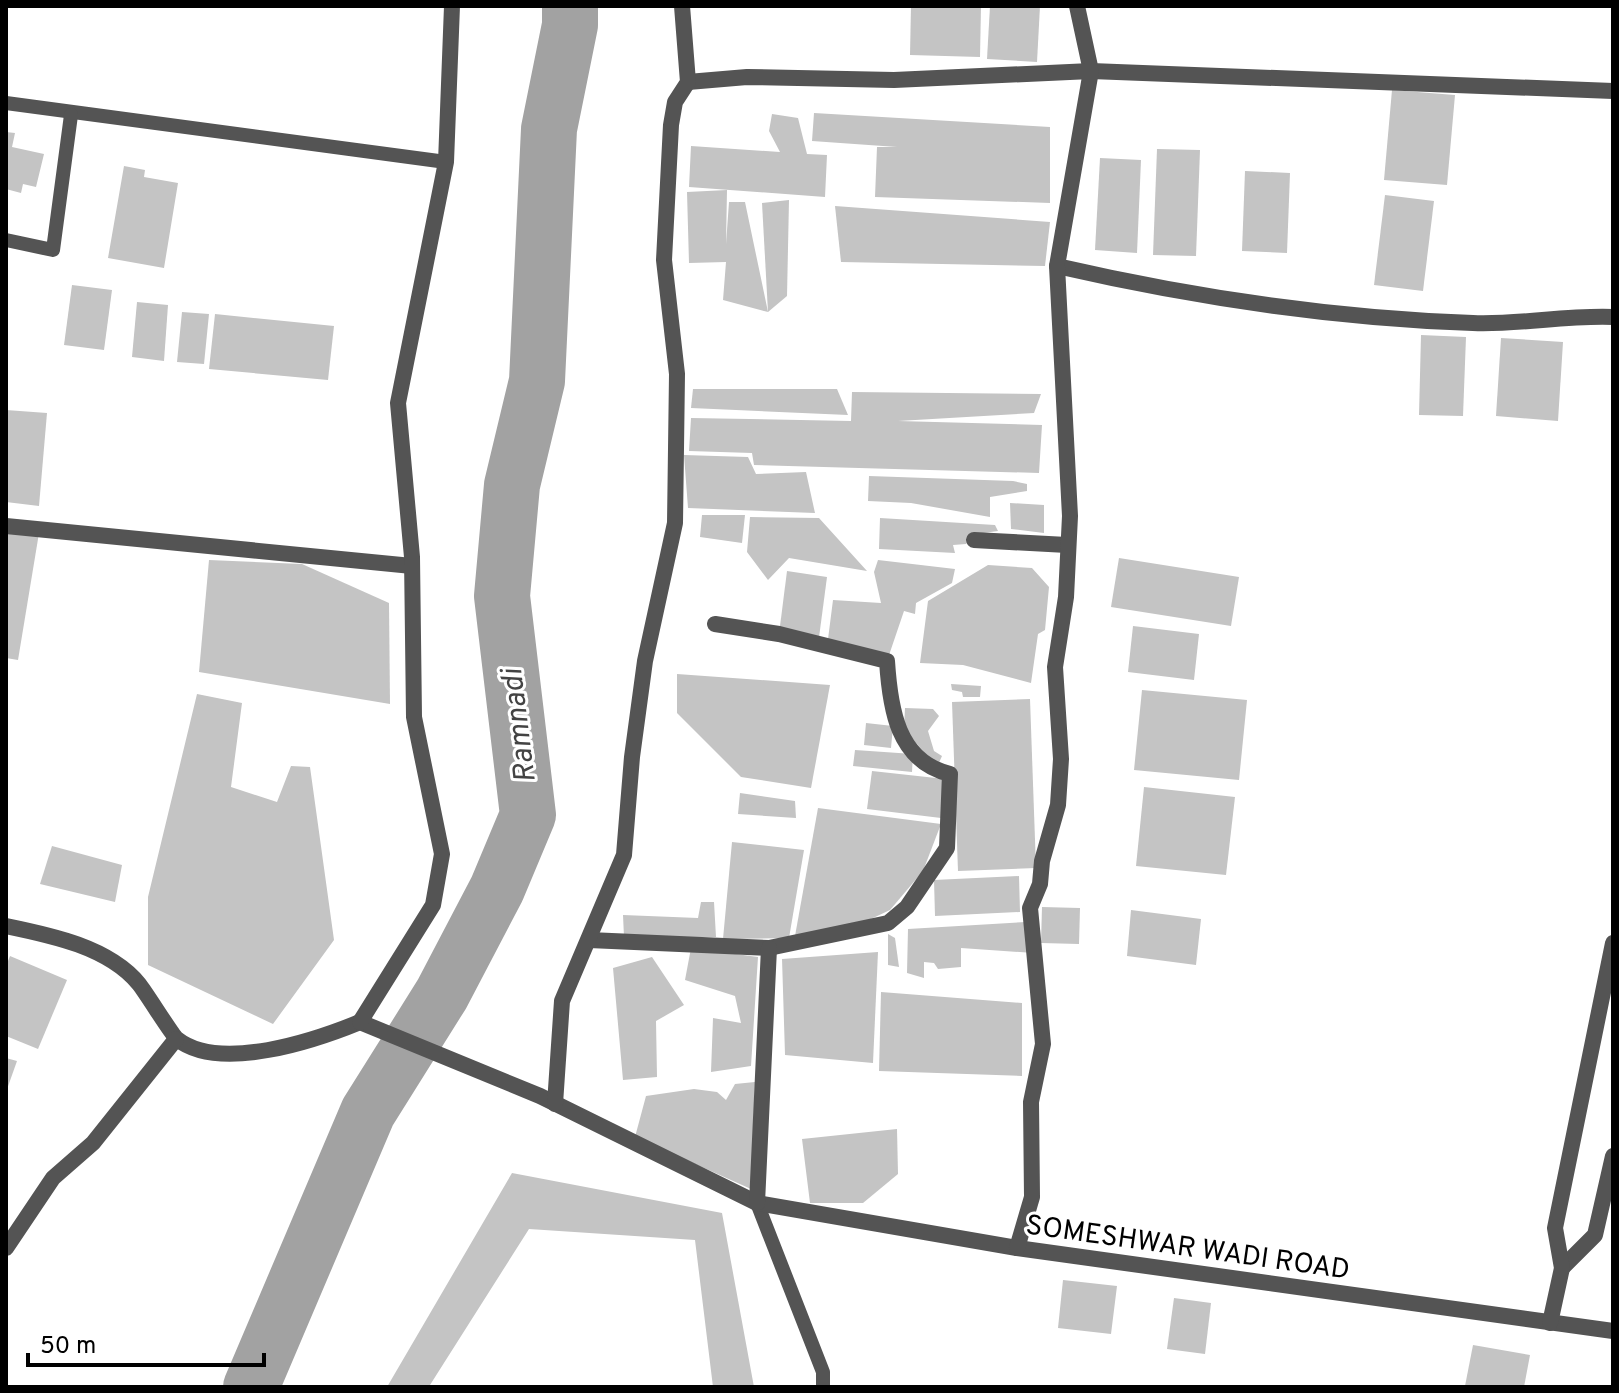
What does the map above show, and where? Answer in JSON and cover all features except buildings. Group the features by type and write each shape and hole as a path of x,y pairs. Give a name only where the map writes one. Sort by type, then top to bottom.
{"street":[{"path":"6,926 78,944 108,961 136,980 176,1039 216,1054 252,1053 327,1035 360,1022 433,905 442,854 414,717 412,566 398,403 446,162 452,6"},
{"path":"547,1100 562,1001 624,855 632,757 645,661 675,523 677,374 664,260 671,125 675,102 688,82 682,6"},
{"path":"1017,1248 1032,1197 1031,1102 1043,1044 1030,908 1040,884 1042,861 1058,805 1061,759 1055,667 1066,597 1070,516 1057,266 1091,71 1077,6"},
{"path":"688,82 747,77 894,80 1091,71 1613,91"},
{"path":"1057,266 1169,292 1287,310 1476,324 1577,316 1613,317"},
{"path":"6,526 412,566"},
{"path":"974,540 1067,545"},
{"path":"589,940 769,948 888,923 907,907 947,848 950,774 931,769 898,731 890,703 887,661 779,634 715,624"},
{"path":"1550,1323 1562,1268 1555,1228 1613,943"},
{"path":"757,1203 769,948"},
{"name":"SOMESHWAR WADI ROAD","path":"360,1022 547,1100 757,1203 1017,1248 1613,1331"},
{"path":"6,1248 53,1178 93,1143 176,1039"},
{"path":"1562,1268 1595,1235 1613,1156"}],"lane":[{"path":"6,103 71,115 446,162"},
{"path":"6,240 53,250 71,115"},
{"path":"757,1203 823,1372 823,1387"}],"waterway":[{"name":"Ramnadi","path":"251,1387 368,1112 442,994 497,889 528,815 502,596 512,485 537,381 549,129 570,25 570,6"}]}
